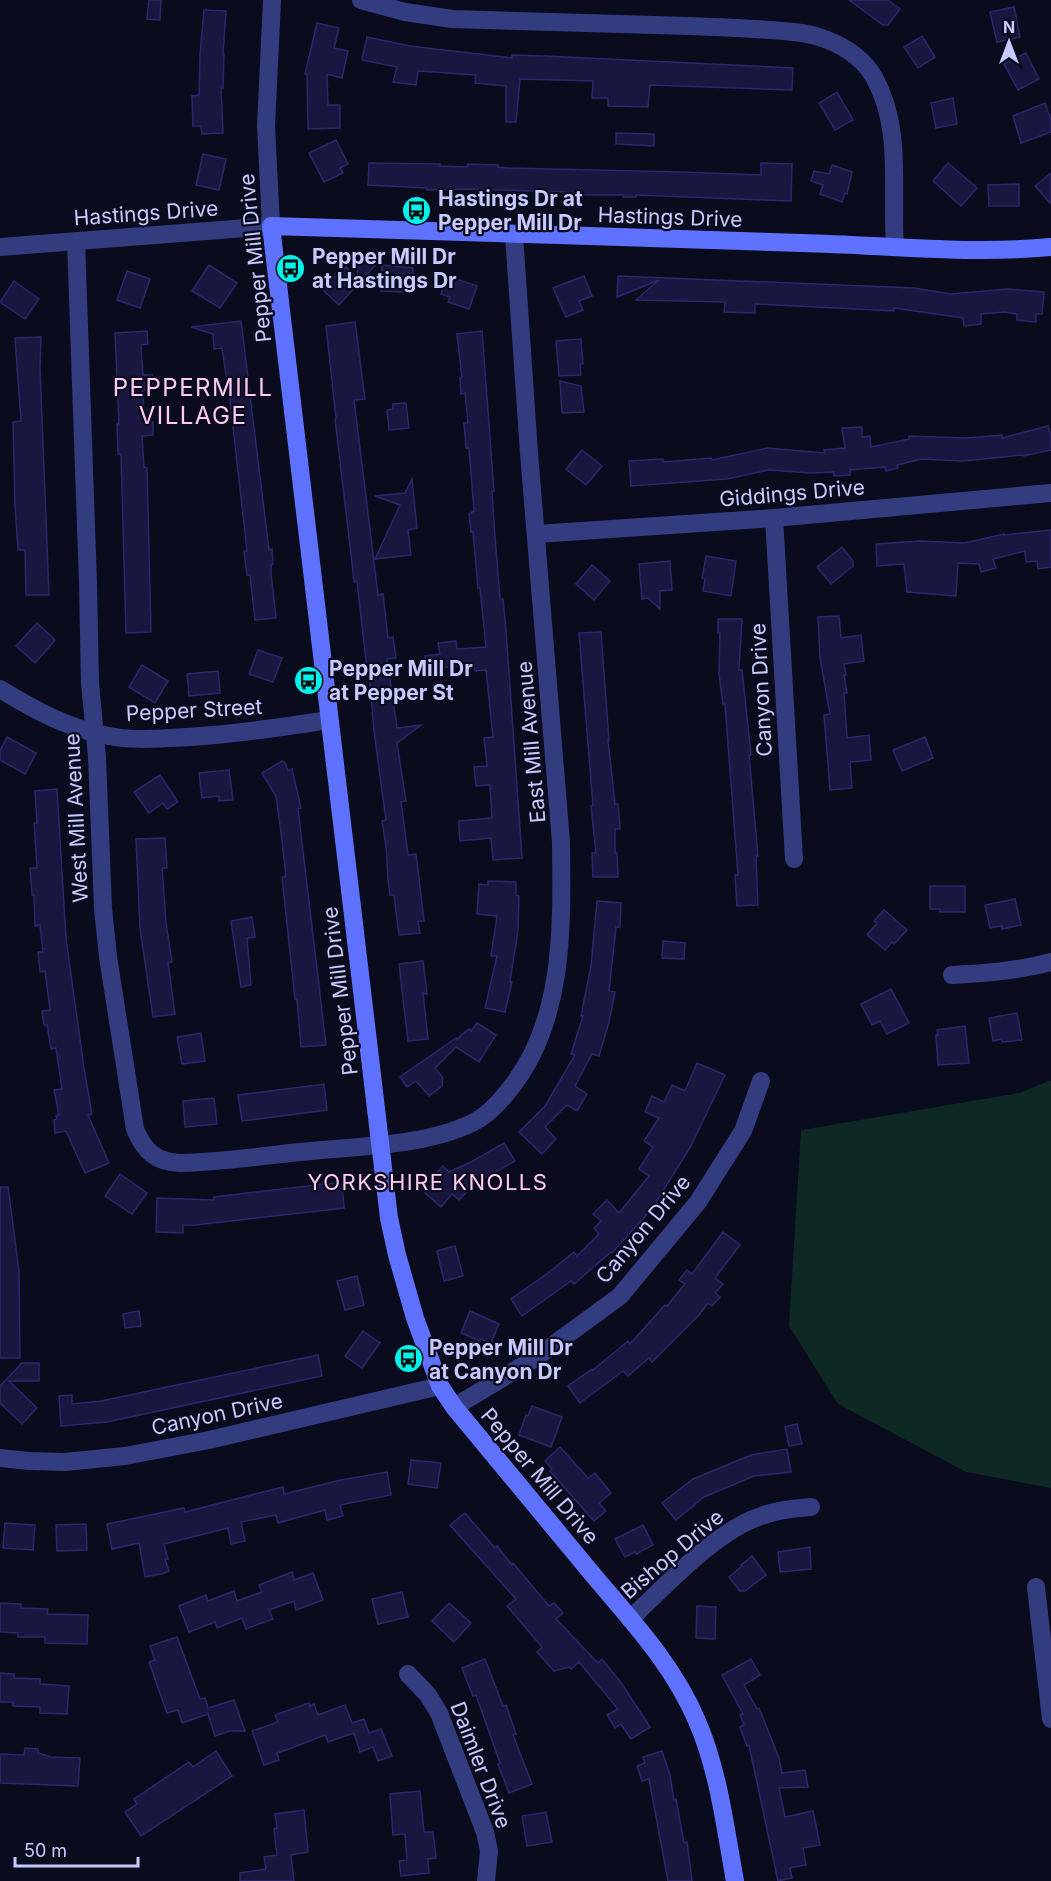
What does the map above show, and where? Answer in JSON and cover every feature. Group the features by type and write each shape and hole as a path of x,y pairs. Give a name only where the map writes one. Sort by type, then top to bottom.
{"street":[{"name":"Pepper Mill Drive","path":"272,0 266,126 271,226 380,1145 389,1218 397,1255 415,1318 440,1386 454,1407 647,1640 676,1682 697,1721 709,1755 722,1808 735,1881"},
{"path":"361,0 411,14 452,19 741,27 800,33 842,47 854,54 874,76 890,121 894,154 895,247"},
{"name":"Hastings Drive","path":"0,247 271,226 1006,250 1051,246"},
{"name":"East Mill Avenue","path":"380,1145 447,1133 474,1123 486,1114 505,1095 530,1061 543,1030 555,983 562,880 561,842 514,235"},
{"name":"West Mill Avenue","path":"76,241 90,683 97,757 103,908 132,1118 141,1141 160,1160 180,1163 380,1145"},
{"name":"Giddings Drive","path":"537,534 774,518 1051,493"},
{"name":"Canyon Drive","path":"774,518 794,859"},
{"name":"Pepper Street","path":"0,689 45,715 94,733 123,738 184,738 244,733 329,720"},
{"path":"952,975 1003,971 1051,962"},
{"name":"Canyon Drive","path":"454,1407 534,1359 620,1296 698,1202 743,1131 762,1081"},
{"name":"Canyon Drive","path":"0,1458 65,1462 125,1456 209,1440 440,1386"},
{"name":"Bishop Drive","path":"630,1619 694,1560 740,1525 774,1512 812,1507"},
{"path":"1036,1587 1051,1719"},
{"name":"Daimler Drive","path":"408,1674 428,1695 439,1713 485,1832 489,1851 486,1881"}],"green space":[{"path":"1051,1080 1051,1488 966,1472 838,1404 789,1326 801,1130 1019,1093"}],"building":[{"path":"149,0 161,0 160,20 147,19"},
{"path":"849,0 888,0 900,9 888,25 883,25"},
{"path":"1014,7 1020,37 997,42 990,12"},
{"path":"204,10 226,11 223,88 221,88 223,133 202,134 201,126 193,126 192,96 199,95"},
{"path":"317,23 339,28 334,48 348,51 342,78 327,74 328,105 340,105 340,128 308,129 307,74 305,74"},
{"path":"922,36 935,57 918,68 904,47"},
{"path":"367,37 410,46 512,58 512,55 545,56 793,68 792,90 650,85 648,107 608,106 608,98 592,98 593,81 520,79 516,122 506,122 506,86 475,83 476,75 418,71 416,85 393,82 397,67 362,60"},
{"path":"1026,53 1039,79 1018,90 1004,64"},
{"path":"837,92 853,120 835,130 819,103"},
{"path":"953,98 957,124 936,128 931,103"},
{"path":"1045,103 1051,120 1051,132 1021,143 1013,116"},
{"path":"616,133 654,134 654,146 616,144"},
{"path":"336,140 348,164 340,168 343,173 324,182 309,153"},
{"path":"203,154 226,159 219,190 196,185"},
{"path":"369,163 440,164 440,166 467,167 468,164 498,165 498,167 507,168 761,175 761,163 792,164 791,201 636,195 636,197 623,197 623,195 574,195 574,193 565,192 467,189 427,190 427,188 368,185"},
{"path":"948,163 977,188 961,206 933,181"},
{"path":"832,165 852,172 847,194 845,193 842,202 820,194 823,185 811,181 814,171 829,174"},
{"path":"1051,173 1051,204 1035,186"},
{"path":"1019,184 1019,206 989,206 988,185"},
{"path":"358,262 377,263 339,305 322,289 346,267 357,277"},
{"path":"209,265 237,283 220,308 192,291"},
{"path":"382,265 413,268 412,290 381,291"},
{"path":"127,271 150,279 140,308 117,300"},
{"path":"447,276 477,286 469,309 448,302 450,297 441,294"},
{"path":"584,276 592,296 579,301 583,310 566,317 553,288"},
{"path":"618,276 914,288 951,294 1008,289 1044,292 1042,314 1036,314 1036,322 1017,320 1017,314 1004,312 981,314 981,324 964,326 963,318 894,308 894,311 755,304 755,313 724,312 725,302 636,300 659,280 617,297"},
{"path":"14,281 39,299 25,319 0,302"},
{"path":"241,321 269,550 272,549 271,573 276,618 255,620 250,575 247,575 244,551 247,551 222,348 214,349 213,334 191,327"},
{"path":"355,322 365,399 354,400 378,595 383,594 388,638 393,637 396,658 387,659 397,728 421,725 397,743 406,801 401,802 408,855 416,854 424,921 418,921 420,933 399,935 394,895 390,895 388,879 382,821 386,820 357,581 354,582 326,326"},
{"path":"147,331 148,344 141,345 143,375 152,375 153,390 143,390 144,423 153,422 153,435 142,436 144,467 147,468 151,632 126,633 115,333"},
{"path":"482,331 494,491 492,491 495,537 500,599 503,599 506,630 522,858 493,860 491,838 460,841 459,827 459,821 492,818 490,785 476,786 474,767 487,766 484,738 493,737 486,670 475,671 474,664 427,669 425,656 440,654 438,643 456,641 457,649 486,647 469,514 474,511 469,448 466,448 464,423 468,423 465,393 461,394 460,378 462,378 457,334"},
{"path":"41,337 40,368 49,595 26,595 25,550 18,550 15,505 13,422 21,421 15,338"},
{"path":"581,339 583,364 580,364 581,375 559,376 556,341"},
{"path":"560,381 581,386 584,412 562,413"},
{"path":"406,403 409,428 389,430 387,410 393,409 393,404"},
{"path":"1048,426 1051,450 1023,456 963,461 921,459 897,465 898,468 886,471 885,467 850,470 850,475 834,476 834,472 769,470 727,479 631,486 629,461 663,459 663,462 711,458 712,460 767,448 825,453 824,450 845,448 842,428 862,427 862,437 870,436 871,447 909,439 909,436 967,438 1002,435 1002,438"},
{"path":"582,450 602,466 586,485 566,469"},
{"path":"412,479 417,528 408,530 411,555 375,559 400,505 375,496 405,493"},
{"path":"1051,530 1051,567 1038,569 1037,561 1026,562 1025,551 993,559 996,568 981,572 979,564 958,563 956,596 907,592 904,564 877,566 876,544 921,541 965,543 1004,534"},
{"path":"842,547 853,561 853,566 831,584 817,567"},
{"path":"706,556 736,561 731,596 703,591 705,579 702,578"},
{"path":"670,561 672,590 660,591 660,609 648,598 642,599 639,564"},
{"path":"592,565 610,581 594,600 576,584"},
{"path":"839,616 841,638 861,635 864,661 844,664 847,693 844,693 847,738 869,735 871,760 850,762 852,788 830,790 824,715 830,714 820,658 818,617"},
{"path":"718,619 742,619 739,670 742,670 751,755 749,755 758,856 756,856 758,905 737,906 735,875 738,875 725,704 723,704 719,674"},
{"path":"37,623 55,640 35,663 16,646"},
{"path":"601,632 608,740 620,829 615,829 618,877 593,877 592,853 596,853 579,633"},
{"path":"258,650 282,658 273,682 249,674"},
{"path":"142,665 168,681 155,703 129,687"},
{"path":"218,671 220,693 189,696 187,674"},
{"path":"7,737 36,753 25,774 0,760 0,751"},
{"path":"925,737 933,758 902,771 893,750"},
{"path":"282,761 285,762 288,771 292,769 301,808 298,809 326,1045 301,1047 282,877 286,877 276,796 262,773"},
{"path":"229,770 233,800 219,801 219,796 202,798 199,773"},
{"path":"160,775 178,802 167,809 163,803 149,813 134,792"},
{"path":"57,789 66,939 92,1114 88,1115 109,1163 85,1173 66,1131 55,1133 54,1120 59,1115 54,1090 62,1089 56,1048 51,1049 47,1025 44,1025 42,1011 50,1010 45,971 40,972 38,952 43,952 40,925 35,926 30,868 37,868 34,823 37,823 35,791"},
{"path":"165,838 167,868 162,868 166,923 172,962 168,963 175,1014 153,1017 140,928 136,839"},
{"path":"488,881 516,882 516,895 519,896 518,930 510,982 512,982 505,1012 485,1008 497,956 491,956 497,916 477,914 479,884 488,885"},
{"path":"930,886 965,886 965,912 940,912 940,909 930,909"},
{"path":"1015,899 1021,925 1002,929 1002,926 990,928 985,905"},
{"path":"597,901 621,903 620,927 616,927 609,991 615,992 609,1022 599,1056 592,1054 575,1086 587,1094 577,1111 567,1105 545,1127 556,1139 542,1154 519,1132 545,1106 575,1055 571,1054 583,1016 581,1016 591,966"},
{"path":"884,910 907,930 885,950 867,935 877,923 874,921"},
{"path":"252,917 255,937 247,938 251,985 241,987 231,921"},
{"path":"663,941 685,943 684,959 662,958"},
{"path":"423,961 427,994 423,993 428,1039 408,1041 399,964"},
{"path":"891,989 909,1023 887,1034 880,1021 872,1025 861,1004"},
{"path":"1017,1013 1022,1040 993,1041 989,1018"},
{"path":"477,1023 496,1035 479,1062 456,1047 435,1068 443,1078 442,1086 429,1096 416,1081 407,1087 400,1077 456,1038 457,1040 469,1029 471,1031"},
{"path":"965,1026 969,1063 938,1065 937,1030"},
{"path":"201,1033 205,1061 182,1064 177,1037"},
{"path":"697,1063 725,1075 691,1146 657,1203 612,1253 574,1284 571,1281 522,1316 511,1299 574,1252 577,1256 599,1234 594,1228 601,1221 593,1214 607,1200 619,1213 649,1176 639,1169 653,1147 644,1141 659,1118 645,1112 652,1096 664,1102 672,1085 685,1091"},
{"path":"324,1084 327,1110 242,1121 238,1095"},
{"path":"214,1098 217,1124 185,1127 183,1101"},
{"path":"504,1143 515,1161 474,1184 459,1200 452,1194 441,1207 425,1193 433,1184 429,1181 443,1166 449,1172"},
{"path":"120,1174 147,1193 132,1214 105,1196"},
{"path":"342,1182 344,1208 183,1225 183,1233 156,1232 157,1198 214,1200 214,1197"},
{"path":"0,1187 8,1187 19,1271 20,1358 0,1358"},
{"path":"723,1232 740,1245 715,1278 723,1284 715,1293 720,1297 712,1306 708,1303 652,1362 649,1358 628,1376 623,1371 580,1403 568,1386 593,1370 628,1341 630,1344 665,1305 667,1306 685,1284 679,1280 687,1270 692,1274"},
{"path":"455,1246 463,1276 444,1281 437,1251"},
{"path":"357,1276 364,1305 345,1310 337,1281"},
{"path":"139,1311 141,1326 125,1328 123,1314"},
{"path":"470,1311 499,1324 491,1343 461,1333"},
{"path":"363,1331 380,1343 362,1368 345,1356"},
{"path":"318,1355 322,1376 107,1422 61,1426 59,1396 72,1395 72,1404 101,1401"},
{"path":"22,1363 39,1363 39,1381 9,1381 37,1408 22,1424 0,1403 0,1386"},
{"path":"532,1406 562,1417 551,1447 519,1435"},
{"path":"797,1424 802,1444 789,1446 785,1427"},
{"path":"560,1447 588,1478 595,1473 611,1493 599,1503 606,1511 594,1521 550,1471 552,1469 545,1461"},
{"path":"787,1449 791,1472 754,1476 704,1497 676,1520 662,1503 693,1479 751,1455"},
{"path":"411,1460 441,1463 437,1488 408,1484"},
{"path":"387,1472 391,1495 340,1505 343,1516 327,1520 325,1510 278,1523 276,1515 241,1522 245,1541 231,1544 228,1528 164,1544 169,1571 162,1574 145,1577 139,1543 112,1549 107,1524 184,1508 185,1512 283,1487 284,1494"},
{"path":"465,1513 495,1548 497,1546 512,1565 513,1563 549,1606 554,1603 563,1613 556,1619 598,1663 602,1659 622,1684 650,1727 631,1739 621,1724 615,1728 607,1715 618,1709 579,1662 571,1669 570,1667 554,1671 537,1652 542,1647 507,1606 516,1599 450,1525"},
{"path":"5,1523 35,1525 33,1550 3,1548"},
{"path":"86,1524 87,1550 57,1551 56,1525"},
{"path":"643,1525 653,1545 625,1557 615,1539"},
{"path":"810,1547 811,1569 780,1572 778,1552"},
{"path":"752,1556 766,1575 745,1591 740,1591 729,1577"},
{"path":"292,1572 294,1580 313,1573 323,1600 296,1610 294,1601 269,1610 273,1619 246,1629 242,1618 217,1628 215,1622 189,1632 179,1606 206,1595 208,1601 234,1591 237,1601 262,1592 259,1585"},
{"path":"402,1592 408,1617 378,1624 372,1599"},
{"path":"0,1603 21,1604 21,1608 48,1609 47,1614 88,1615 87,1644 45,1643 45,1637 18,1637 18,1633 0,1632"},
{"path":"449,1603 471,1623 454,1642 432,1621"},
{"path":"697,1606 716,1607 715,1639 696,1638"},
{"path":"177,1637 200,1699 205,1698 208,1708 234,1700 245,1731 230,1731 215,1736 208,1714 182,1723 178,1710 167,1713 149,1662 155,1660 150,1646"},
{"path":"485,1659 503,1706 506,1705 516,1734 513,1735 532,1784 509,1793 476,1695 473,1696 462,1668"},
{"path":"751,1659 760,1675 744,1685 757,1709 759,1708 779,1758 782,1773 805,1770 808,1787 779,1788 785,1817 813,1811 820,1845 803,1848 806,1865 790,1868 792,1878 778,1881 749,1745 747,1746 740,1727 744,1725 740,1715 743,1714 722,1675"},
{"path":"0,1673 14,1674 14,1678 40,1679 40,1684 69,1686 67,1714 40,1713 40,1707 13,1706 13,1702 0,1702"},
{"path":"309,1703 310,1706 314,1704 318,1715 345,1705 352,1723 364,1719 369,1733 381,1729 392,1756 378,1761 373,1747 360,1752 354,1733 328,1742 325,1735 277,1753 279,1760 264,1765 252,1731 278,1722 275,1715"},
{"path":"25,1748 38,1749 38,1753 51,1757 80,1758 78,1786 0,1783 0,1754 24,1755"},
{"path":"216,1751 232,1776 141,1836 125,1812 137,1804 134,1799 189,1762 193,1767"},
{"path":"662,1751 670,1775 674,1800 676,1799 684,1843 687,1842 692,1881 668,1881 649,1779 642,1781 637,1766 645,1763 643,1757"},
{"path":"420,1791 424,1832 433,1832 436,1858 428,1859 429,1873 401,1876 399,1861 407,1860 405,1834 393,1835 390,1794"},
{"path":"304,1810 308,1852 291,1855 294,1881 240,1881 240,1873 266,1869 264,1857 277,1855 275,1814"},
{"path":"546,1812 552,1842 527,1846 522,1816"}],"place":[{"name":"Hastings Dr at Pepper Mill Dr","path":"417,210"},
{"name":"Pepper Mill Dr at Hastings Dr","path":"291,268"},
{"name":"Pepper Mill Dr at Pepper St","path":"308,680"},
{"name":"Pepper Mill Dr at Canyon Dr","path":"408,1359"}],"district":[{"name":"PEPPERMILL VILLAGE","path":"193,401"},
{"name":"YORKSHIRE KNOLLS","path":"428,1182"}]}
